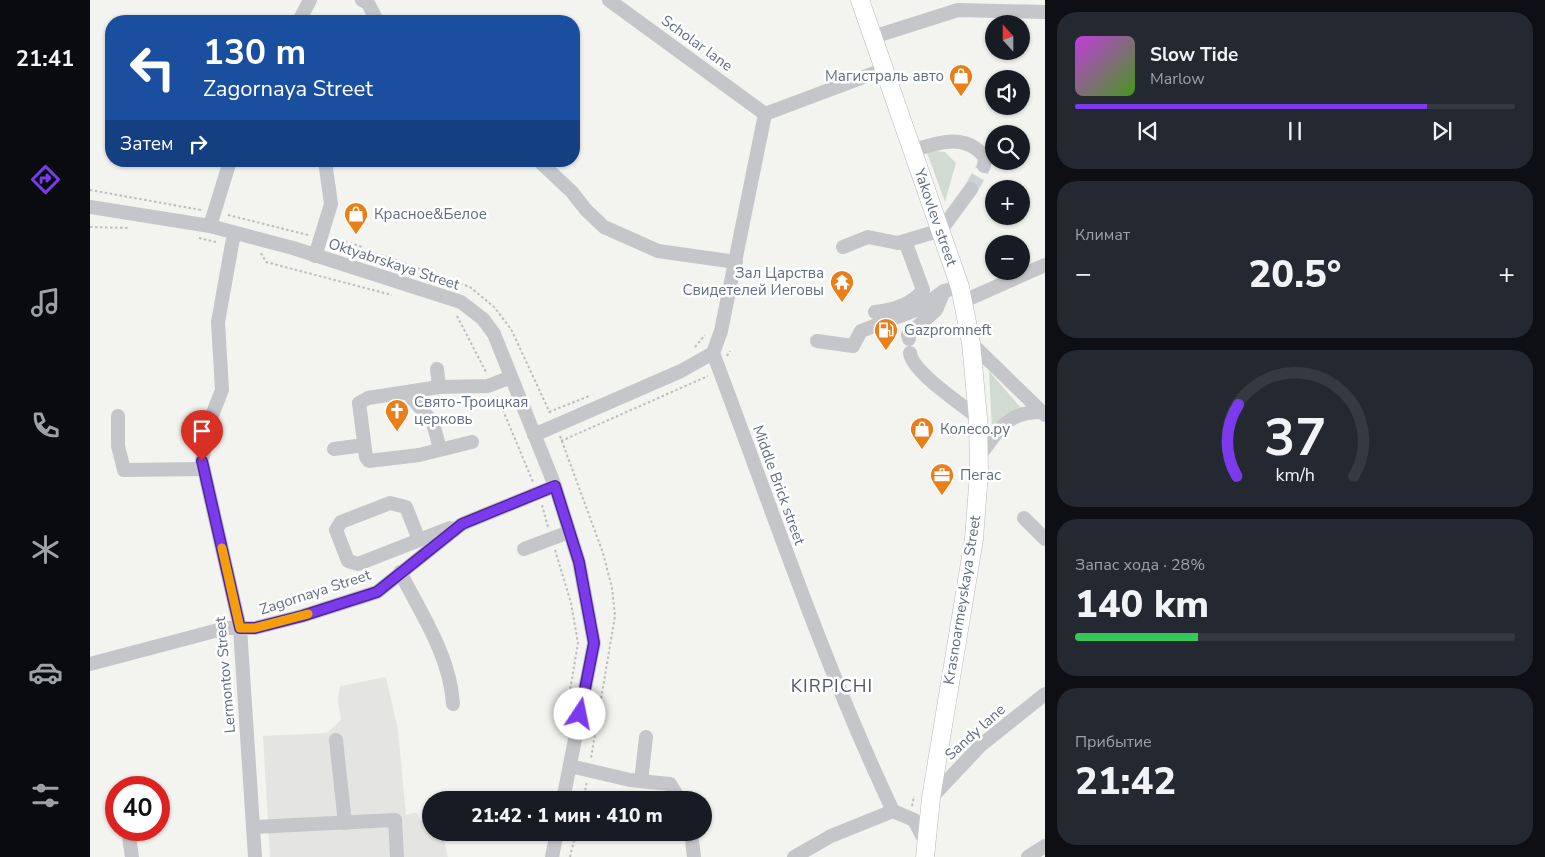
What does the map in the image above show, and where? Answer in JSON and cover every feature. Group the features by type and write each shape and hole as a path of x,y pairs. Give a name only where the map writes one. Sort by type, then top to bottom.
{"main road":[{"name":"Yakovlev street","path":"860,0 914,150 940,230 971,342"},
{"name":"Krasnoarmeyskaya Street","path":"925,849 931,798 974,539 979,456 978,418 971,342"}],"street":[{"path":"302,15 310,0"},
{"path":"362,0 368,4 374,15"},
{"name":"Scholar lane","path":"609,0 765,114"},
{"path":"873,36 958,10 1045,12"},
{"path":"534,435 681,371 713,353 721,332 765,114 885,69"},
{"path":"914,150 945,142 965,141 978,148 985,157 984,166"},
{"path":"210,226 228,167"},
{"path":"315,256 331,204 326,167"},
{"path":"545,167 572,192 586,210 604,227 658,251 736,262"},
{"path":"843,247 868,237 898,243 940,230 971,189"},
{"name":"Oktyabrskaya Street","path":"90,208 210,226 233,239 315,256 461,302 484,319 494,334 555,486 586,596 594,643 565,791"},
{"name":"Lermontov Street","path":"233,239 218,322 222,390 209,424 202,461 240,628 255,857"},
{"path":"875,312 891,310 916,300 923,290 905,241"},
{"path":"817,341 853,346 861,331 956,293 1045,265"},
{"path":"956,293 908,335 911,360 932,382 978,418"},
{"path":"971,342 1043,414"},
{"name":"Middle Brick street","path":"713,353 797,581 867,755 893,811"},
{"path":"437,369 439,387"},
{"path":"472,442 419,455 376,462 369,461 366,457 359,403 368,398 439,387 492,385 511,377"},
{"path":"407,392 433,423 440,449"},
{"path":"979,456 1014,415 1024,412 1043,414"},
{"path":"118,416 118,446 124,470 204,469"},
{"path":"334,449 364,445"},
{"name":"Zagornaya Street","path":"90,664 226,628 255,628 302,616 377,592 462,524 555,486"},
{"path":"419,540 406,507 390,503 341,522 336,530 348,561 358,564 462,524"},
{"path":"1024,518 1045,539"},
{"path":"524,549 569,532"},
{"path":"400,572 446,662 452,683 453,704"},
{"name":"Sandy lane","path":"931,798 981,745 1045,694"},
{"path":"642,781 646,737"},
{"path":"336,740 345,823"},
{"path":"570,766 642,781 670,784 674,791"},
{"path":"794,857 831,836 893,811 914,820 925,849"},
{"path":"253,827 396,820 397,857"},
{"path":"130,841 132,857"},
{"path":"552,857 555,841"},
{"path":"692,841 694,857"},
{"path":"1028,857 1045,846"}],"path":[{"path":"90,227 134,228"},
{"path":"194,237 233,239"},
{"path":"345,241 362,248"},
{"path":"365,251 366,247"},
{"path":"260,251 266,262 398,296"},
{"path":"454,311 492,385 534,484"},
{"path":"694,348 709,330"},
{"path":"561,441 703,378"},
{"path":"550,412 594,394"},
{"path":"541,502 571,603 578,644 568,702"},
{"path":"570,857 574,841"}],"shaded area":[{"path":"926,150 945,152 956,163 945,202"},
{"path":"989,371 1022,409 1004,415 992,431"},
{"path":"386,677 398,730 406,815 417,812 420,821 422,820 422,841 444,841 448,857 270,857 263,736 327,733 341,720 338,700 340,686"}],"tunnel":[{"path":"971,189 984,166"}],"slow traffic":[{"path":"222,548 240,628 255,628 308,614"}],"place":[{"name":"Магистраль авто","path":"961,97"},
{"name":"Красное&Белое","path":"356,235"},
{"name":"Зал Царства Свидетелей Иеговы","path":"842,303"},
{"name":"Gazpromneft","path":"886,351"},
{"name":"Свято-Троицкая церковь","path":"397,432"},
{"name":"Колесо.ру","path":"922,450"},
{"name":"Пегас","path":"942,496"}],"district":[{"name":"KIRPICHI","path":"832,686"}],"route":[{"path":"202,461 240,628 255,628 302,616 377,592 413,561 462,524 555,486 579,562 594,643 580,714"}]}
